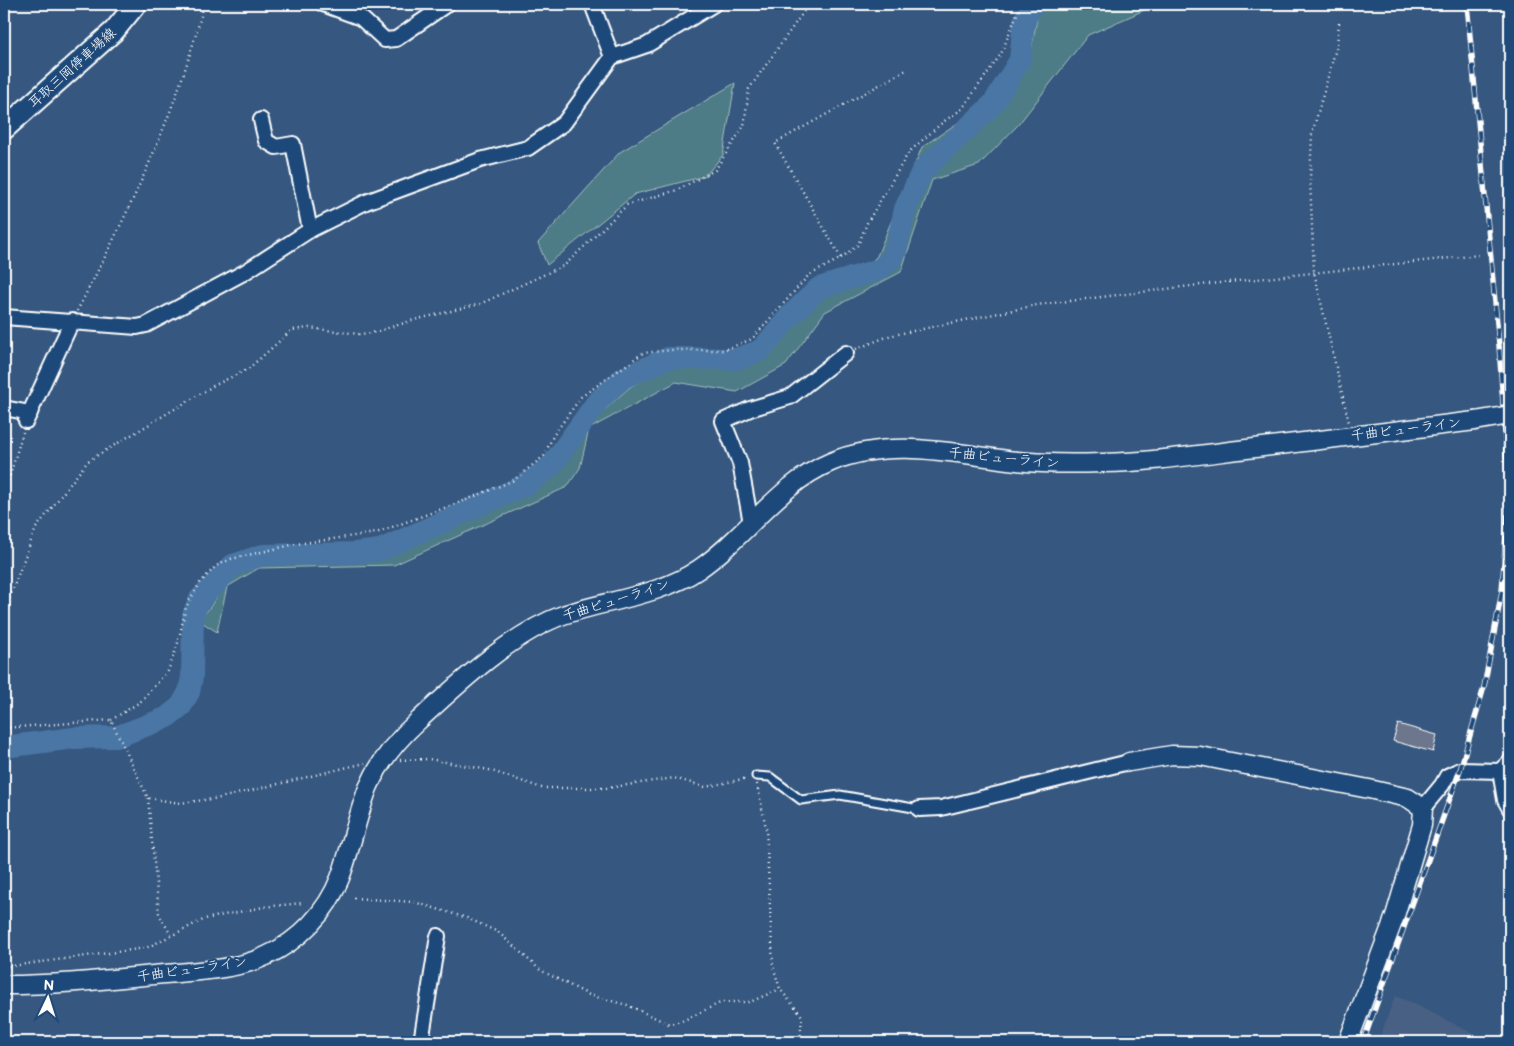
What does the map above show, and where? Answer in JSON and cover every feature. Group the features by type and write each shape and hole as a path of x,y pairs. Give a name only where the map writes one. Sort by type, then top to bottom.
{"main road":[{"name":"耳取三岡停車場線","path":"4,130 114,31 136,4"}],"street":[{"path":"324,4 360,18 385,40 396,39 447,4"},
{"path":"592,4 612,57"},
{"path":"4,316 137,327 146,325 244,272 310,230 374,199 480,160 528,148 564,123 612,57 647,45 714,4"},
{"path":"261,120 266,141 276,148 293,144 310,230"},
{"path":"4,408 28,417 72,321"},
{"path":"752,523 740,463 723,422 750,409 790,397 846,353"},
{"name":"千曲ビューライン","path":"4,985 90,981 200,971 245,964 268,956 308,927 322,912 338,882 368,788 382,761 419,720 498,651 521,636 566,614 679,580 698,570 752,523 776,498 803,477 832,462 886,448 919,448 1039,462 1098,463 1161,459 1475,421 1510,415"},
{"path":"920,809 941,808 1128,762 1172,755 1200,756 1369,789 1408,798 1423,808"},
{"path":"1348,1042 1395,916 1422,825 1423,808 1442,786 1447,776 1460,770 1505,766 1505,800 1510,810"},
{"path":"421,1042 438,936"}],"lane":[{"path":"756,776 770,777 801,800 840,795 920,809"}],"path":[{"path":"72,321 116,236 161,140 188,62 204,4"},
{"path":"4,612 36,528 88,461 213,386 248,368 292,330 309,328 359,334 372,333 414,320 480,304 565,265 627,205 677,190 715,170 744,126 749,90 809,4"},
{"path":"4,728 111,720 140,702 168,671 177,647 186,606 200,583 216,566 231,559 296,544 376,533 514,480 544,456 553,436 581,397 644,353 672,350 724,350 752,340 808,276 841,258 858,245 867,223 909,152 943,122 962,109 1001,54 1021,4"},
{"path":"1339,23 1337,45 1312,134 1310,180 1314,272 1352,436"},
{"path":"841,258 775,144 908,69"},
{"path":"846,353 889,336 1037,305 1314,272 1479,255"},
{"path":"4,495 28,417"},
{"path":"466,500 469,497"},
{"path":"111,720 148,798 159,914 171,936"},
{"path":"148,798 180,803 220,798 353,765 382,761 429,760 489,770 542,788 608,788 674,778 706,786 756,776 766,828 773,966 780,989 802,1016 800,1042"},
{"path":"354,898 414,902 467,918 498,932 540,970 589,995 628,1005 669,1024 722,1002 750,1002 780,989"},
{"path":"4,967 146,948 205,919 263,907 303,902"}],"shaded area":[{"path":"1395,996 1413,1003 1490,1042 1378,1042"}],"green space":[{"path":"1053,4 1158,4 1088,35 1018,125 979,165 932,180 901,272 825,312 786,365 737,392 676,382 589,429 580,468 567,487 394,565 259,568 227,587 217,632 200,621 235,571 281,558 389,552 527,494 567,443 630,387 678,361 715,363 763,355 802,308 819,294 848,285 877,256 922,147 1015,84 1028,67 1038,13"},
{"path":"735,83 723,155 705,176 635,194 547,265 538,243 620,152"}],"building":[{"path":"1398,724 1437,735 1433,752 1393,741"}],"waterway":[{"path":"4,747 74,738 116,737 166,718 181,706 189,692 192,677 193,615 200,599 233,565 263,555 355,553 380,550 527,484 552,465 597,402 623,378 668,358 737,359 757,352 763,348 789,317 819,288 880,269 892,258 896,249 905,209 922,171 993,104 1020,60 1024,21 1033,4"}],"railway":[{"path":"1363,1042 1460,770 1484,687 1502,591 1509,493 1499,345 1467,4"}]}
